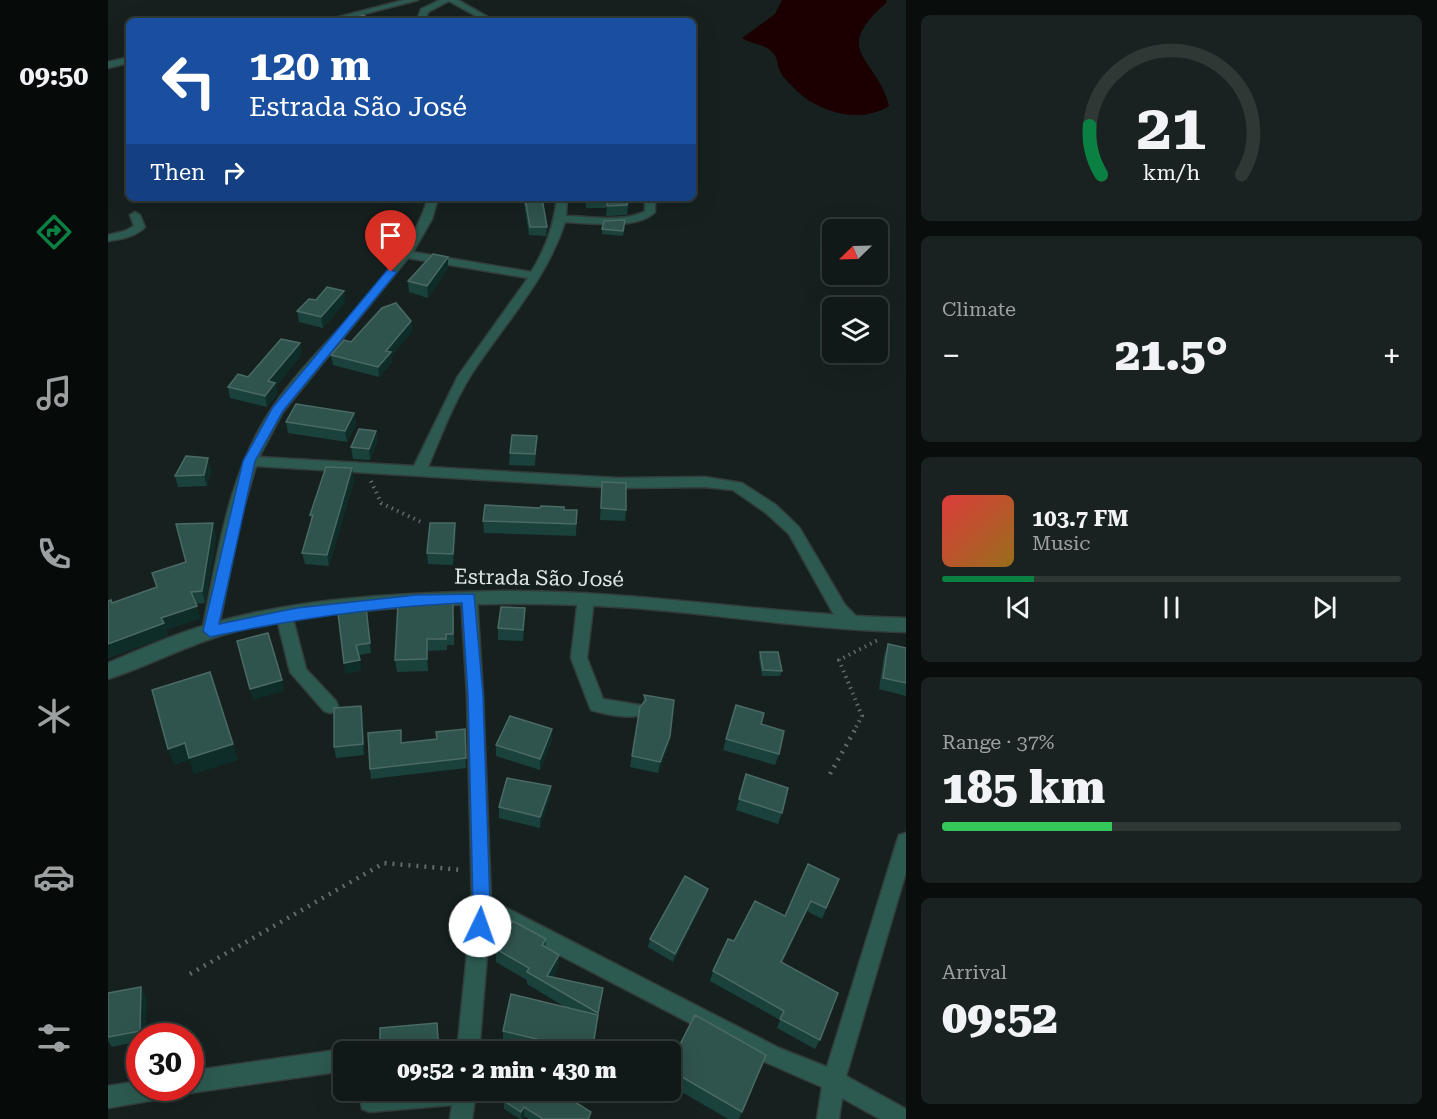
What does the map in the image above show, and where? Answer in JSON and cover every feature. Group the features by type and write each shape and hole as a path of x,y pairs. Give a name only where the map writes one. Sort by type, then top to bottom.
{"street":[{"path":"342,18 414,0"},
{"path":"422,18 424,11 446,0"},
{"path":"452,0 485,18"},
{"path":"362,14 368,18"},
{"path":"108,65 126,61"},
{"path":"210,631 249,461 278,410 406,254 426,220 432,201"},
{"path":"419,471 463,377 535,276 562,219 562,201"},
{"path":"562,219 637,219 650,212 650,201"},
{"path":"108,238 136,231 140,227 135,215"},
{"path":"406,254 535,276"},
{"path":"249,461 618,483 705,482 737,486 771,509 794,531 839,609 857,625"},
{"path":"469,598 476,695 482,905 469,1041"},
{"path":"586,599 579,658 597,705 634,710"},
{"name":"Estrada São José","path":"108,671 210,631 284,615 416,600 586,599 857,625 906,625"},
{"path":"284,615 298,672 330,706"},
{"path":"828,1119 834,1081 906,841"},
{"path":"482,905 772,1055 834,1081 902,1119"},
{"path":"204,1080 333,1062"},
{"path":"108,1097 126,1094"},
{"path":"461,1119 464,1101"}],"path":[{"path":"370,468 371,482 381,503 423,523"},
{"path":"830,774 862,716 839,660 887,636"},
{"path":"190,974 384,863 480,872"}],"shaded area":[{"path":"782,0 886,0 887,2 870,19 861,33 859,44 862,54 883,89 889,106 865,115 838,113 825,109 802,95 787,81 771,51 742,38 775,14"}],"building":[{"path":"526,201 543,201 547,227 530,227"},
{"path":"608,201 628,201 627,205 607,206"},
{"path":"625,220 623,231 602,229 604,221"},
{"path":"433,254 448,257 427,286 408,281"},
{"path":"327,287 344,291 321,317 297,311 309,299 316,300"},
{"path":"396,303 411,321 386,351 391,352 378,367 331,355 344,340 351,342 382,308"},
{"path":"281,339 300,343 268,381 275,383 265,396 228,387 238,374 248,377"},
{"path":"296,404 354,413 345,431 286,422"},
{"path":"359,429 376,431 369,449 351,447"},
{"path":"512,435 537,436 535,454 510,453"},
{"path":"186,456 208,458 204,475 175,476"},
{"path":"326,467 352,468 327,555 302,553 313,515 310,515"},
{"path":"602,482 626,483 626,510 601,508"},
{"path":"485,505 564,507 564,510 577,510 576,524 483,521"},
{"path":"213,523 202,591 191,592 197,606 161,618 164,623 108,644 108,601 111,600 112,603 157,587 152,573 186,562 176,524"},
{"path":"430,523 455,523 453,554 427,553"},
{"path":"453,603 453,634 446,634 446,639 427,639 427,659 395,660 398,604"},
{"path":"346,604 348,609 366,607 370,643 356,645 360,660 344,663 337,605"},
{"path":"501,607 525,608 523,630 498,628"},
{"path":"268,633 282,680 250,689 237,641"},
{"path":"888,644 906,648 906,683 883,678"},
{"path":"760,652 778,652 782,671 763,670"},
{"path":"210,672 233,744 189,758 185,743 168,749 152,690"},
{"path":"644,695 674,700 670,736 660,762 632,756 640,707 646,700"},
{"path":"736,705 764,713 761,724 784,731 779,754 726,739"},
{"path":"361,706 363,744 334,747 334,708"},
{"path":"510,716 552,729 540,759 496,745"},
{"path":"465,729 466,758 370,769 368,733 401,730 401,743 437,739 436,732"},
{"path":"746,774 788,788 782,813 739,799"},
{"path":"507,778 551,786 540,817 499,807"},
{"path":"808,864 839,879 826,908 811,901 781,962 838,993 820,1040 780,1019 784,1011 713,971 728,939 734,941 755,901 785,916"},
{"path":"685,876 708,889 675,954 650,939"},
{"path":"513,921 546,939 542,945 559,955 547,976 603,988 598,1013 527,972 529,968 496,949"},
{"path":"141,987 140,1023 126,1023 126,1034 108,1037 108,993"},
{"path":"511,994 598,1015 594,1041 545,1041 503,1031"},
{"path":"695,1015 766,1055 742,1112 681,1076 681,1042"},
{"path":"437,1023 438,1041 380,1041 380,1028"},
{"path":"504,1101 574,1101 591,1112 588,1119 543,1119 524,1107 521,1112"}],"route":[{"path":"391,272 278,410 249,461 210,631 297,613 416,600 469,598 476,695 482,905 480,926"}]}
